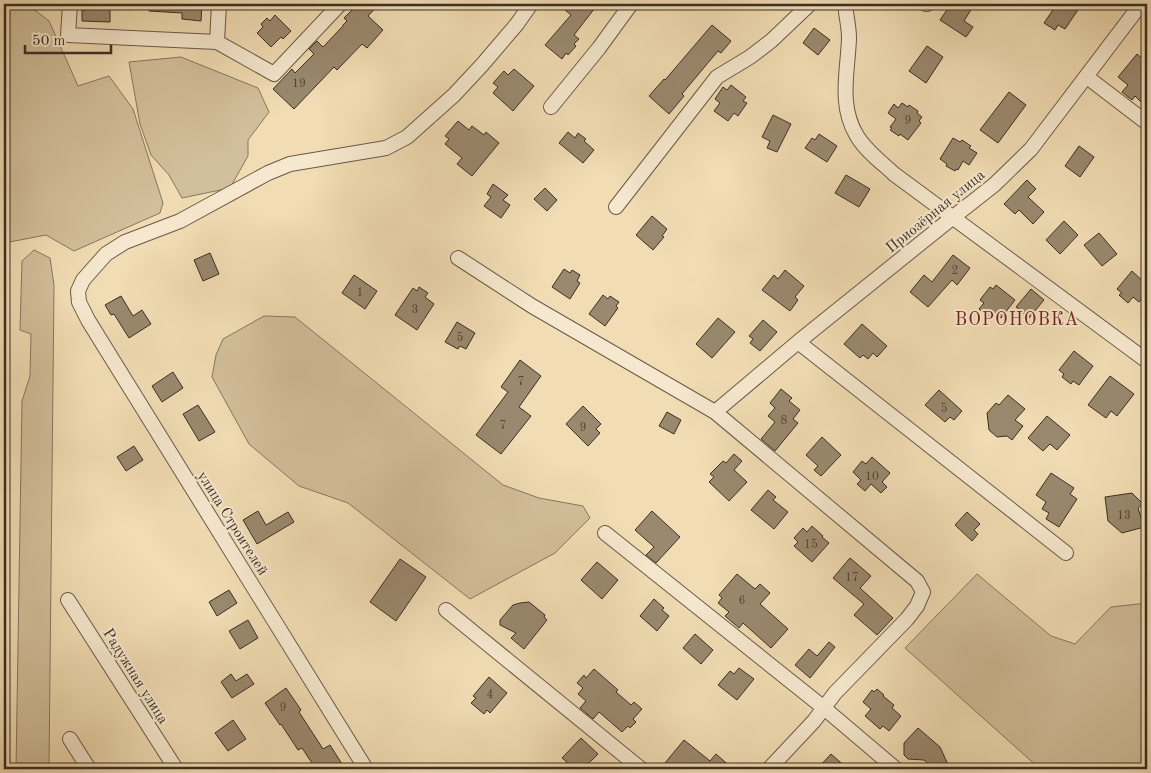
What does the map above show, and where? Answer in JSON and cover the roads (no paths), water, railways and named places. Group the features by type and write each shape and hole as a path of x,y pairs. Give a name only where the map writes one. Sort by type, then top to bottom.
{"street":[{"path":"70,4 68,35 217,42 274,74 340,4"},
{"path":"217,42 219,4"},
{"name":"улица Строителей","path":"366,769 88,320 79,302 78,291 83,280 99,261 106,254 125,242 180,221 268,173 290,164 386,148 408,137 482,65 517,24 531,4"},
{"path":"551,107 599,48 631,4"},
{"path":"616,207 717,77 771,42 810,4"},
{"path":"844,4 849,36 845,79 846,103 850,123 868,151 894,174 952,218 1147,362"},
{"name":"Приозёрная улица","path":"715,412 798,342 994,186 1031,148 1141,4"},
{"path":"1086,77 1147,123"},
{"path":"458,258 532,306 715,412 917,581 922,592 917,606 907,619 835,693 814,721 769,769"},
{"path":"798,342 1066,553"},
{"path":"605,533 824,708 896,769"},
{"name":"Радужная улица","path":"68,600 176,769"},
{"path":"446,610 641,769"},
{"path":"70,739 89,769"}],"district":[{"name":"ВОРОНОВКА","path":"1017,319"}]}
